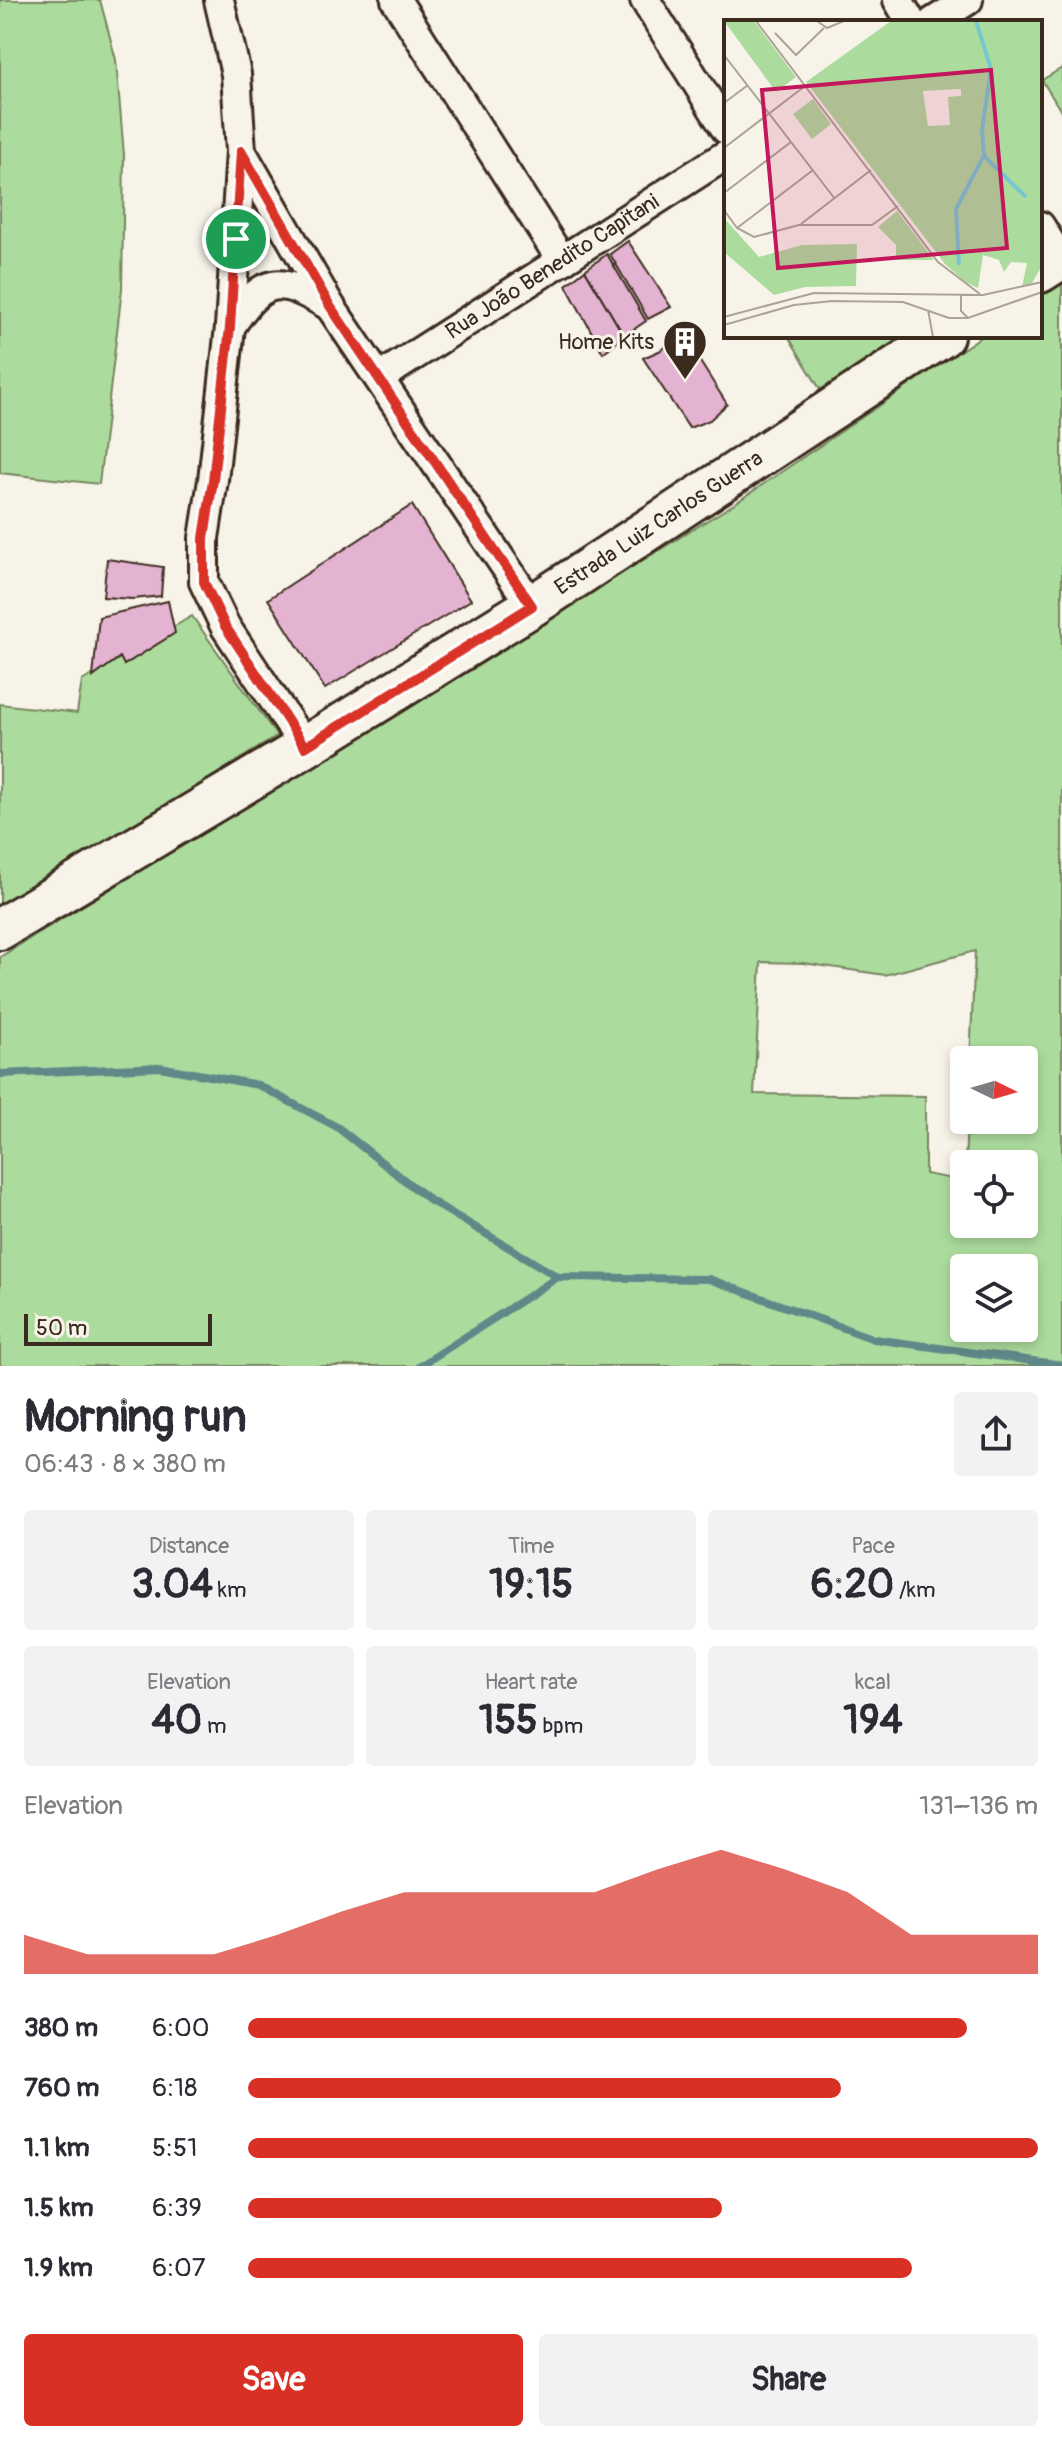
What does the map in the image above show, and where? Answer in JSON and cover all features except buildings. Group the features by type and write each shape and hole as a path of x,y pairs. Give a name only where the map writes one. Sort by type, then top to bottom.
{"street":[{"path":"219,0 236,74 241,151 230,327 204,538 204,582 225,626 305,747"},
{"path":"396,0 562,261"},
{"path":"645,0 724,126"},
{"path":"898,0 910,20"},
{"path":"936,20 968,0"},
{"path":"241,151 330,306 532,606"},
{"name":"Rua João Benedito Capitani","path":"379,378 724,156"},
{"path":"230,327 246,302 261,290 283,284 302,290 330,306"},
{"name":"Estrada Luiz Carlos Guerra","path":"0,929 305,747 532,606 940,338"}],"green space":[{"path":"0,0 100,0 116,60 124,155 122,289 99,484 0,473"},
{"path":"1062,68 1062,113 1042,80"},
{"path":"1062,281 1062,1366 0,1366 0,957 734,504 979,338 1042,338 1042,295","holes":["975,951 971,1046 1038,1046 1038,1134 966,1134 966,1150 1038,1150 1038,1238 950,1238 950,1178 925,1174 925,1096 754,1094 761,962 803,963 885,975"]},
{"path":"789,338 913,338 823,394"},
{"path":"192,616 277,736 0,910 0,704 77,713 82,681"}],"waterway":[{"path":"0,1074 160,1067 258,1085 337,1127 431,1201 558,1277"},
{"path":"420,1366 558,1277 709,1279 874,1339 1062,1365"}],"place":[{"name":"Home Kits","path":"685,381"}],"route":[{"path":"241,151 330,306 532,606 305,747 225,626 204,582 204,538 230,327 236,239 241,151"}]}
